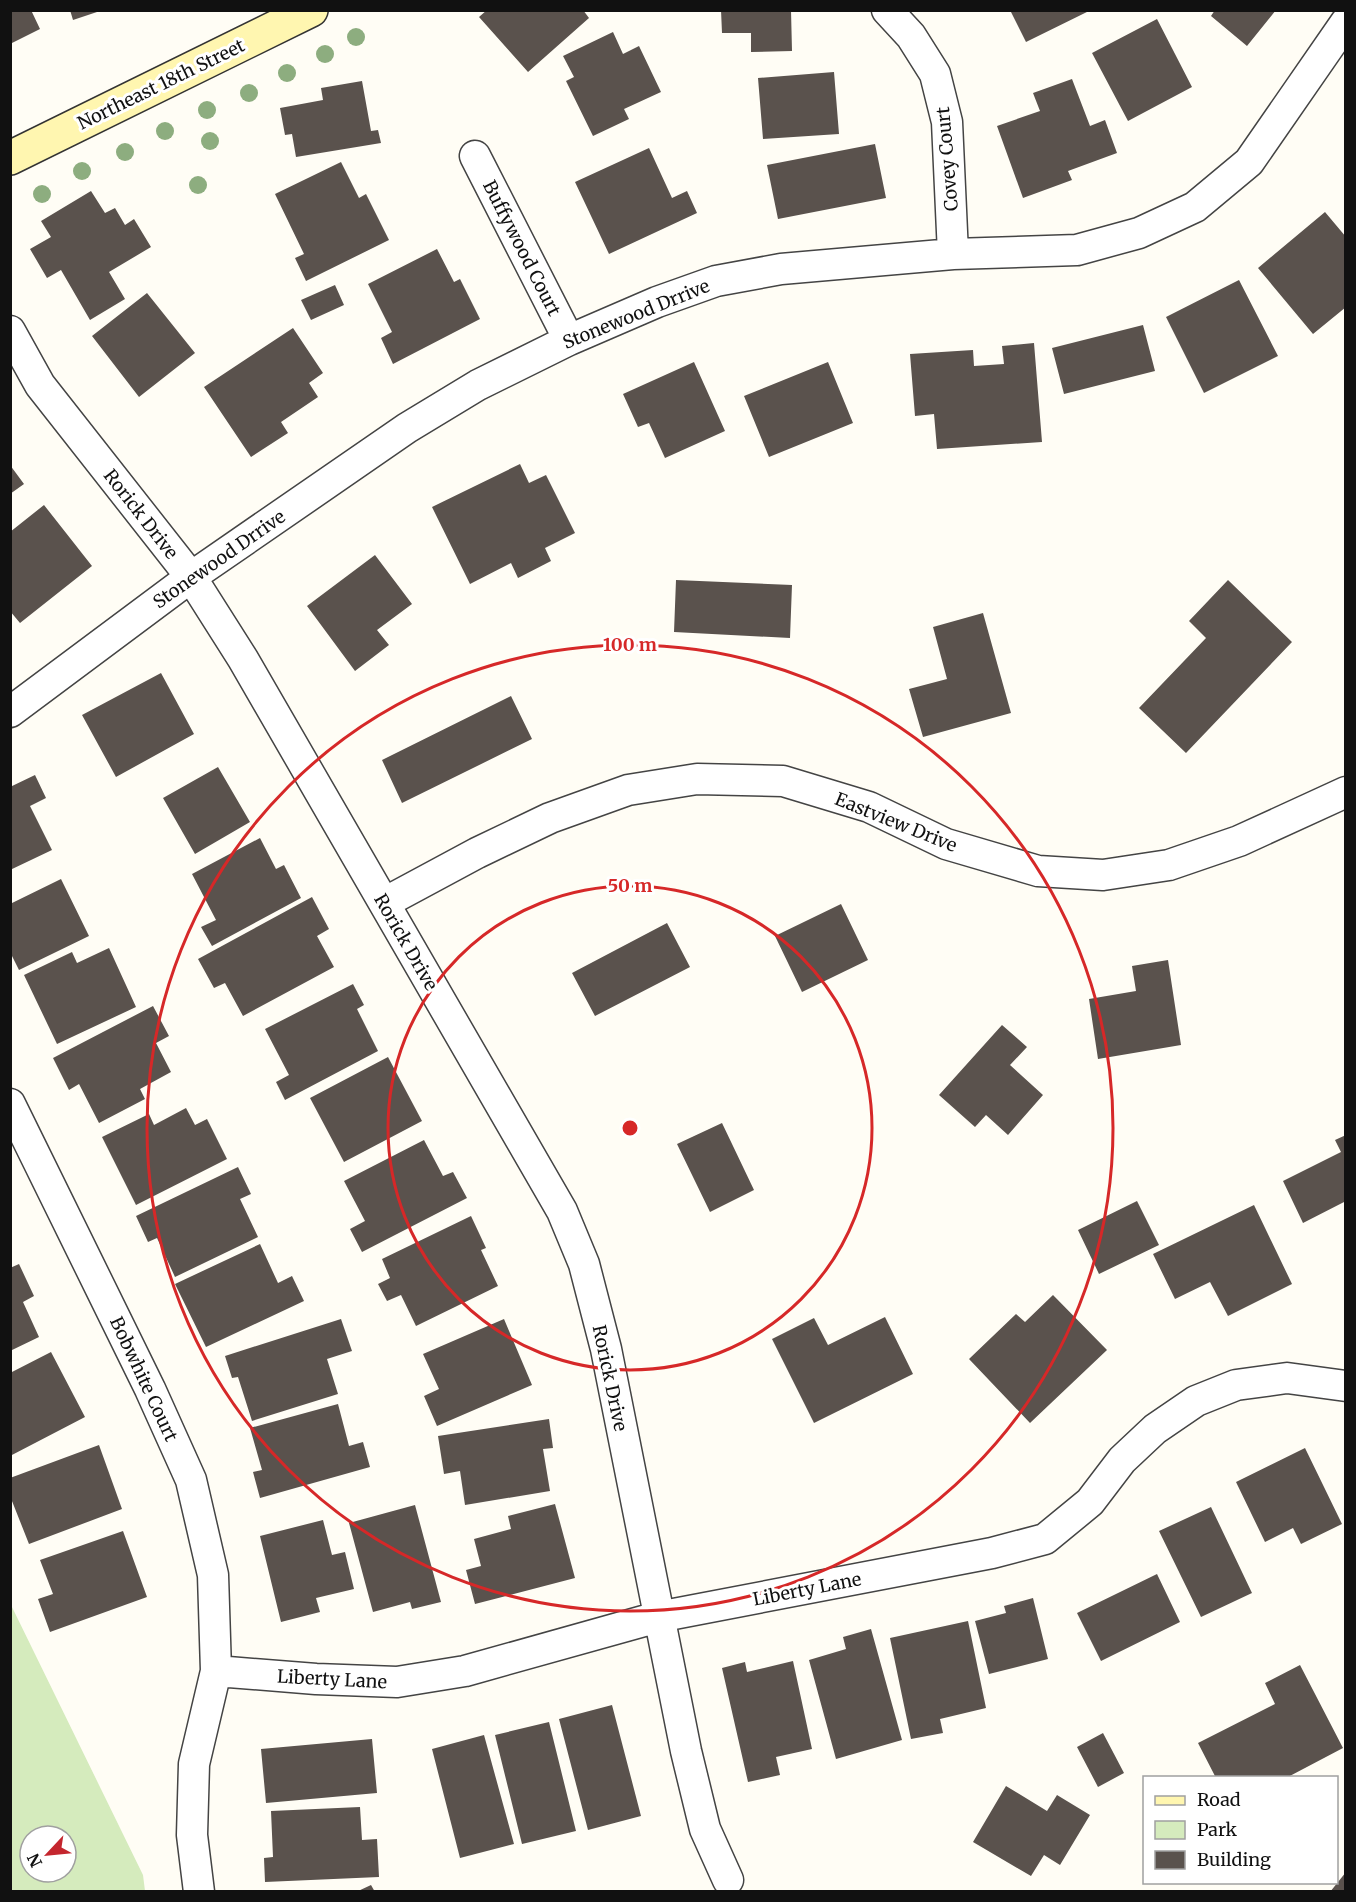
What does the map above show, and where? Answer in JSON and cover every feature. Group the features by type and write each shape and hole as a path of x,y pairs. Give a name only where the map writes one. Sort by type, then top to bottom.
{"main road":[{"name":"Northeast 18th Street","path":"10,159 311,10"}],"street":[{"name":"Covey Court","path":"887,10 911,36 935,74 947,122 953,254"},
{"name":"Stonewood Drrive","path":"10,712 191,577 406,428 478,385 569,340 657,302 716,281 781,269 953,254 1077,250 1139,233 1195,207 1249,162 1346,22"},
{"name":"Buffywood Court","path":"475,156 569,340"},
{"name":"Rorick Drive","path":"10,331 40,385 191,577 243,658 562,1211 584,1264 606,1349 658,1617 705,1829 728,1880"},
{"name":"Eastview Drive","path":"384,903 477,853 550,818 628,789 697,778 783,781 869,807 946,844 1038,871 1103,875 1168,865 1239,841 1346,792"},
{"name":"Bobwhite Court","path":"10,1104 191,1480 213,1575 216,1671 194,1764 192,1835 199,1892"},
{"name":"Liberty Lane","path":"216,1671 316,1680 397,1682 465,1671 658,1617 993,1553 1045,1539 1090,1502 1122,1460 1155,1429 1196,1401 1236,1385 1287,1378 1346,1386"}],"green space":[{"path":"11,1605 143,1875 145,1891 11,1891"}],"building":[{"path":"10,10 31,10 40,29 10,44"},
{"path":"70,10 100,10 100,11 73,20"},
{"path":"487,10 583,10 589,18 528,72 479,17"},
{"path":"721,10 791,10 792,51 751,52 751,33 722,33"},
{"path":"1010,10 1091,10 1026,42"},
{"path":"1215,10 1276,10 1247,46 1211,16"},
{"path":"1157,19 1192,87 1128,121 1092,53"},
{"path":"613,32 623,54 639,46 661,92 624,109 629,119 593,136 566,81 574,77 563,56"},
{"path":"834,72 839,134 763,139 758,78"},
{"path":"1072,79 1090,126 1105,120 1117,153 1068,171 1072,180 1023,198 997,126 1040,111 1033,93"},
{"path":"362,81 371,131 378,130 381,143 296,157 292,134 285,135 280,108 323,100 321,88"},
{"path":"875,144 886,198 778,219 767,165"},
{"path":"649,148 672,198 687,191 697,213 609,254 575,182"},
{"path":"341,162 359,198 366,194 389,240 306,281 295,258 304,254 275,194"},
{"path":"91,191 105,213 115,208 125,225 134,219 151,247 109,272 125,299 90,320 61,270 47,278 30,249 51,237 41,221"},
{"path":"1325,212 1346,237 1346,307 1313,334 1258,268"},
{"path":"437,249 454,282 460,279 480,319 393,364 381,338 392,332 368,284"},
{"path":"1239,280 1278,356 1204,393 1166,317"},
{"path":"335,285 344,305 311,320 301,300"},
{"path":"147,293 195,353 139,397 92,336"},
{"path":"1143,325 1155,371 1064,394 1052,348"},
{"path":"293,328 323,373 309,383 318,397 281,422 288,433 251,457 204,387"},
{"path":"1034,343 1042,442 937,449 934,414 915,416 910,354 973,350 974,366 1004,364 1002,346"},
{"path":"694,362 725,431 665,458 649,423 638,427 623,394"},
{"path":"828,362 853,423 769,457 744,396"},
{"path":"520,464 529,483 546,475 575,533 545,548 551,561 518,578 511,563 470,584 432,507"},
{"path":"10,465 24,484 10,494"},
{"path":"44,505 92,566 20,623 10,611 10,532"},
{"path":"375,555 412,604 377,630 389,645 355,671 307,606"},
{"path":"676,580 792,585 790,638 674,632"},
{"path":"1228,580 1292,642 1186,753 1139,708 1206,638 1189,621"},
{"path":"983,613 1011,713 923,737 909,689 947,679 933,627"},
{"path":"161,673 194,734 116,777 82,715"},
{"path":"511,696 532,739 402,803 382,760"},
{"path":"218,767 250,822 195,854 163,798"},
{"path":"35,775 46,798 30,806 52,850 10,870 10,787"},
{"path":"260,838 276,869 284,865 301,898 212,946 201,927 216,920 192,874"},
{"path":"61,879 89,936 19,970 10,952 10,904"},
{"path":"312,897 329,929 317,936 334,967 243,1016 225,983 214,988 198,959"},
{"path":"841,904 868,960 802,992 775,936"},
{"path":"667,923 690,967 595,1016 572,973"},
{"path":"109,948 136,1007 57,1044 24,975 72,952 77,963"},
{"path":"1168,960 1181,1045 1098,1059 1089,999 1136,991 1132,966"},
{"path":"353,984 364,1005 357,1009 378,1051 285,1100 276,1082 289,1075 265,1029"},
{"path":"153,1006 169,1036 156,1043 171,1072 140,1089 145,1099 99,1123 79,1084 69,1090 53,1058"},
{"path":"1002,1025 1027,1047 1010,1065 1043,1095 1008,1135 986,1115 975,1127 939,1095"},
{"path":"388,1057 422,1121 344,1162 310,1098"},
{"path":"186,1108 195,1125 207,1119 227,1159 136,1205 102,1137 149,1114 154,1125"},
{"path":"722,1123 754,1190 710,1212 677,1144"},
{"path":"1346,1135 1346,1201 1303,1223 1283,1181 1341,1152 1335,1140"},
{"path":"424,1140 443,1176 453,1172 467,1198 362,1252 350,1229 365,1221 344,1181"},
{"path":"238,1167 251,1194 240,1199 258,1237 175,1277 157,1238 148,1242 136,1216"},
{"path":"1137,1201 1159,1245 1099,1274 1078,1230"},
{"path":"1254,1205 1292,1284 1228,1316 1210,1282 1175,1299 1153,1254"},
{"path":"471,1216 486,1248 481,1250 498,1286 416,1326 401,1295 387,1301 378,1284 390,1278 382,1259"},
{"path":"260,1244 278,1283 292,1276 304,1301 206,1347 175,1284"},
{"path":"19,1264 34,1296 23,1302 39,1337 10,1351 10,1268"},
{"path":"1053,1295 1107,1350 1030,1423 969,1359 1016,1314 1025,1322"},
{"path":"885,1317 913,1374 814,1423 772,1339 814,1318 828,1345"},
{"path":"341,1319 352,1351 327,1359 338,1394 252,1421 238,1377 232,1378 225,1356"},
{"path":"504,1319 532,1385 437,1426 424,1396 439,1389 423,1354"},
{"path":"51,1352 85,1417 10,1456 10,1373"},
{"path":"338,1404 349,1446 363,1442 370,1467 260,1498 253,1472 262,1470 250,1428"},
{"path":"549,1419 553,1448 543,1449 550,1491 465,1505 460,1471 444,1474 438,1436"},
{"path":"99,1445 122,1509 29,1544 10,1496 10,1478"},
{"path":"1305,1448 1342,1524 1301,1544 1293,1528 1265,1542 1236,1482"},
{"path":"555,1504 575,1578 475,1604 466,1570 481,1566 474,1539 511,1529 508,1516"},
{"path":"415,1505 441,1602 412,1609 410,1602 373,1612 349,1523"},
{"path":"1211,1507 1252,1593 1201,1617 1159,1531"},
{"path":"323,1520 332,1555 345,1552 354,1589 316,1598 320,1612 281,1622 260,1536"},
{"path":"123,1531 147,1597 50,1632 38,1599 53,1594 40,1560"},
{"path":"1157,1574 1180,1622 1101,1661 1077,1613"},
{"path":"1033,1598 1048,1659 989,1674 975,1621 1006,1613 1004,1606"},
{"path":"968,1621 986,1708 940,1719 943,1733 911,1739 890,1638"},
{"path":"871,1629 902,1740 836,1759 809,1660 846,1649 843,1637"},
{"path":"793,1661 812,1749 776,1757 780,1775 748,1782 722,1668 745,1662 747,1672"},
{"path":"1300,1665 1343,1748 1290,1776 1215,1776 1198,1743 1275,1704 1265,1683"},
{"path":"612,1705 641,1816 588,1830 559,1719"},
{"path":"549,1722 576,1831 522,1844 495,1735"},
{"path":"1103,1733 1124,1773 1098,1787 1077,1747"},
{"path":"484,1735 514,1844 460,1858 432,1749"},
{"path":"372,1739 377,1793 266,1803 261,1749"},
{"path":"1006,1786 1047,1811 1057,1795 1090,1815 1060,1865 1044,1855 1031,1876 973,1842"},
{"path":"360,1807 362,1840 377,1839 379,1877 265,1882 264,1858 273,1857 271,1811"},
{"path":"1346,1872 1346,1892 1330,1892 1338,1884"},
{"path":"371,1885 375,1892 356,1892"}]}
